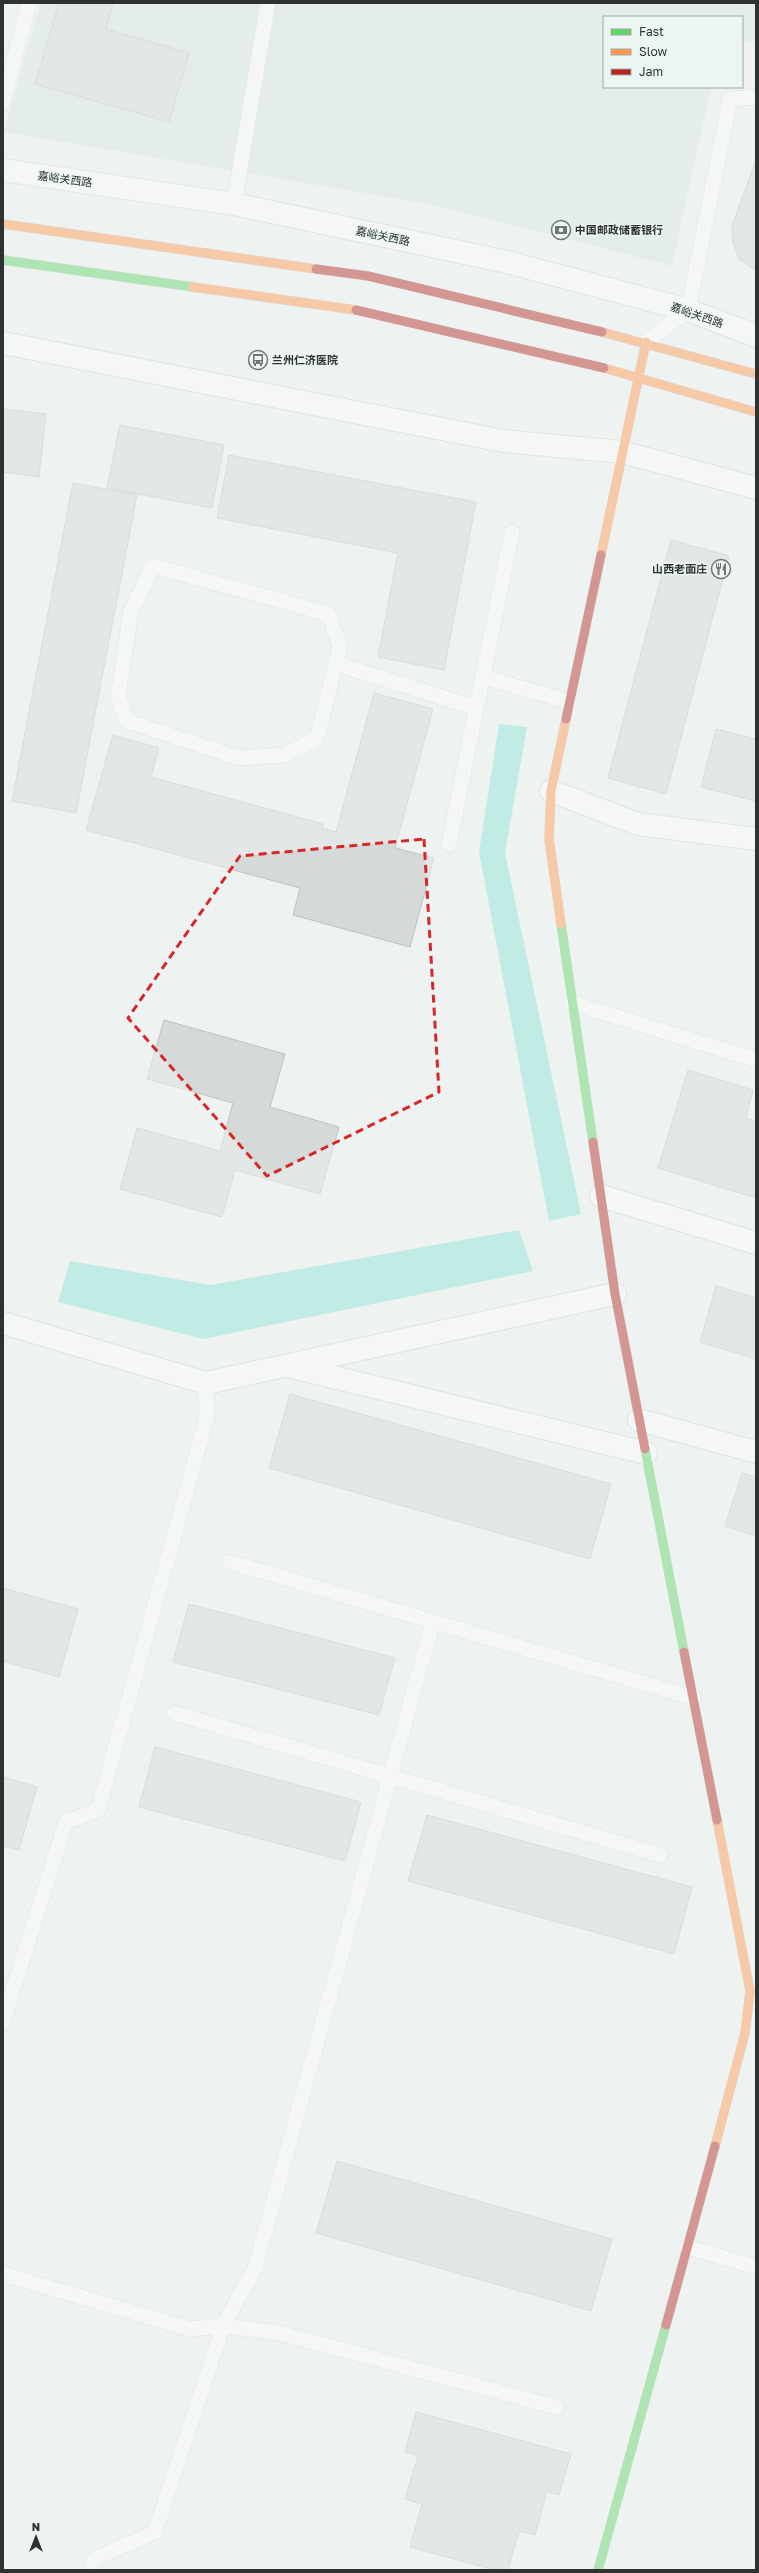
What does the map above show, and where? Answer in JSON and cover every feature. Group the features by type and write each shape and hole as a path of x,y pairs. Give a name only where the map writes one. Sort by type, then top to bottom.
{"street":[{"name":"嘉峪关西路","path":"3,170 234,204 507,262 688,310 756,336"},
{"path":"3,224 368,276 646,342 756,374"},
{"path":"3,260 361,311 637,376 756,412"},
{"path":"598,2570 745,2033 753,1992 615,1294 549,839 551,791 637,376 646,342"},
{"path":"3,343 503,441 622,452 756,488"},
{"path":"551,791 638,824 756,839"},
{"path":"601,1196 756,1243"},
{"path":"3,1323 206,1383 615,1294"},
{"path":"287,1366 646,1453"},
{"path":"639,1420 756,1452"}],"lane":[{"path":"3,101 29,3"},
{"path":"234,204 268,3"},
{"path":"646,342 688,310 730,99 756,97"},
{"path":"449,844 512,532"},
{"path":"153,566 329,614 340,647 337,664 317,738 284,755 239,758 127,721 118,697 131,611 153,566"},
{"path":"337,664 476,708"},
{"path":"483,677 570,702"},
{"path":"572,1003 756,1060"},
{"path":"3,2021 66,1822 98,1810 207,1417 206,1383"},
{"path":"230,1562 694,1698"},
{"path":"91,2570 94,2558 155,2532 223,2326 254,2268 433,1621"},
{"path":"174,1713 660,1855"},
{"path":"687,2247 756,2267"},
{"path":"3,2274 190,2329 223,2326 280,2333 556,2407"}],"highlighted area":[{"path":"424,839 439,1092 267,1176 128,1018 240,856"}],"shaded area":[{"path":"40,3 756,3 756,42 743,41 743,16 603,16 603,88 711,88 672,266 429,204 4,132"}],"green space":[{"path":"499,724 527,727 505,853 581,1214 549,1221 479,852"},
{"path":"519,1230 533,1271 203,1339 58,1302 70,1261 211,1285"}],"building":[{"path":"59,3 113,3 106,29 189,53 169,122 35,84"},
{"path":"756,160 756,271 739,259 733,243 732,226"},
{"path":"3,409 46,414 39,477 3,472"},
{"path":"120,425 224,445 212,508 107,488"},
{"path":"229,455 476,502 444,670 378,657 398,553 217,518"},
{"path":"73,483 137,495 76,813 12,801"},
{"path":"671,540 729,556 666,794 608,778"},
{"path":"374,693 433,709 395,848 434,858 410,947 293,915 300,888 86,830 113,735 159,748 151,777 323,824 322,828 336,832"},
{"path":"716,729 756,739 756,801 701,787"},
{"path":"164,1020 285,1054 270,1107 339,1127 320,1194 235,1170 222,1217 120,1189 137,1128 220,1151 233,1103 147,1079"},
{"path":"688,1070 753,1090 746,1118 756,1121 756,1198 658,1168"},
{"path":"716,1286 756,1298 756,1359 700,1342"},
{"path":"290,1394 611,1484 590,1559 269,1468"},
{"path":"742,1473 756,1477 756,1536 725,1526"},
{"path":"3,1588 78,1609 59,1677 3,1661"},
{"path":"189,1604 395,1658 379,1715 173,1662"},
{"path":"155,1747 361,1802 345,1861 139,1807"},
{"path":"3,1777 37,1787 19,1850 3,1846"},
{"path":"427,1815 692,1887 674,1954 408,1881"},
{"path":"337,2161 612,2239 591,2311 316,2233"},
{"path":"416,2412 571,2454 559,2495 547,2491 535,2535 519,2531 508,2570 495,2570 410,2547 422,2504 405,2499 418,2456 405,2452"}],"traffic: fast":[{"path":"3,260 193,287"},
{"path":"561,924 593,1142"},
{"path":"645,1449 684,1652"},
{"path":"598,2570 666,2325"}],"traffic: slow":[{"path":"3,224 316,269"},
{"path":"193,287 356,310"},
{"path":"602,332 756,374"},
{"path":"601,555 646,342"},
{"path":"604,368 756,412"},
{"path":"561,924 549,839 551,791 566,719"},
{"path":"715,2146 745,2033 750,1991 717,1820"}],"traffic: jam":[{"path":"316,269 368,276 602,332"},
{"path":"356,310 604,368"},
{"path":"566,719 601,555"},
{"path":"593,1142 615,1294 645,1449"},
{"path":"684,1652 717,1820"},
{"path":"666,2325 715,2146"}],"place":[{"name":"中国邮政储蓄银行","path":"561,230"},
{"name":"兰州仁济医院","path":"258,360"},
{"name":"山西老面庄","path":"721,569"}]}
